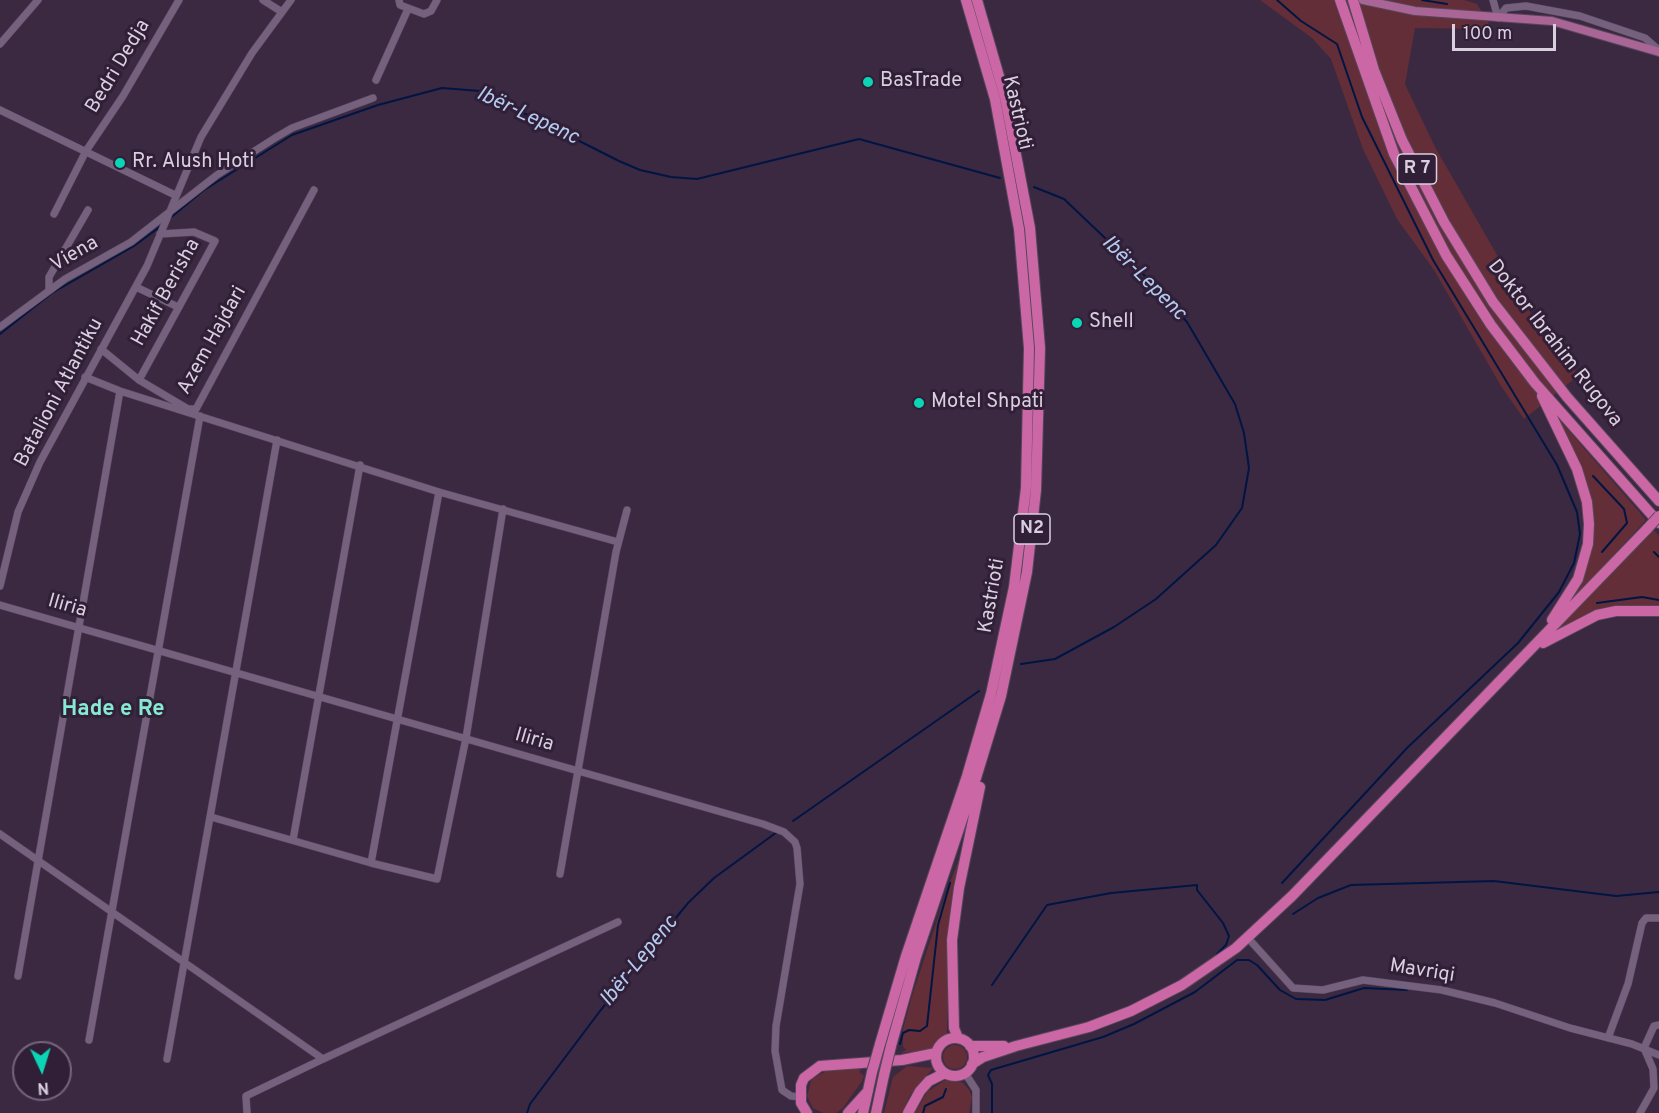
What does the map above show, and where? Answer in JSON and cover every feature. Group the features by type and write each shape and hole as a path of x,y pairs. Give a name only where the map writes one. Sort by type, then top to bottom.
{"highway":[{"name":"Kastrioti","path":"876,1113 884,1075 886,1045 906,956 967,776 991,694 1015,579 1026,488 1029,348 1021,247 1000,121 966,0"},
{"name":"Kastrioti","path":"863,1113 873,1072 886,1045 990,734 1015,636 1032,533 1039,447 1040,348 1035,274 1019,164 1005,97 977,0"},
{"name":"Doktor Ibrahim Rugova","path":"1340,0 1394,154 1441,245 1491,325 1535,382 1659,523"},
{"name":"Doktor Ibrahim Rugova","path":"1353,0 1374,70 1402,140 1444,222 1502,314 1567,397 1659,501"},
{"path":"1530,652 1578,579 1588,544 1587,502 1576,469 1535,382"},
{"path":"902,1060 941,1069 954,1076 983,1057 1089,1027 1138,1008 1182,985 1248,938 1530,652 1659,516"},
{"path":"1530,652 1597,615 1616,611 1659,611"},
{"path":"990,734 967,842 955,914 952,960 954,1028 957,1038 970,1046 1016,1046"},
{"path":"807,1113 800,1097 804,1078 820,1066 902,1060 936,1053 942,1043 957,1038"},
{"path":"969,1068 970,1046"},
{"path":"936,1053 941,1069"},
{"path":"908,1113 920,1091 941,1069"},
{"path":"848,1113 868,1090"}],"main road":[{"path":"1363,0 1415,11 1552,21 1659,51"}],"street":[{"path":"0,44 38,0"},
{"name":"Bedri Dedja","path":"54,214 86,151 123,96 179,0"},
{"path":"263,0 282,12"},
{"name":"Batalioni Atlantiku","path":"0,586 11,535 24,495 85,377 136,287 201,137 252,53 291,0"},
{"path":"400,2 408,9 428,13 437,0"},
{"path":"1493,0 1498,18"},
{"path":"400,2 402,21"},
{"path":"1498,18 1506,8 1526,6 1580,16 1645,38 1659,51"},
{"path":"376,80 408,9"},
{"name":"Batalioni Atlantiku","path":"168,215 217,175 292,128 374,98"},
{"path":"0,110 175,195"},
{"name":"Azem Hajdari","path":"101,349 139,380 188,409 198,407 314,190"},
{"path":"49,290 47,280 88,210"},
{"name":"Viena","path":"0,327 49,290 131,242 168,215"},
{"name":"Hakif Berisha","path":"139,380 215,241 194,232 160,234"},
{"path":"136,287 178,307"},
{"path":"85,377 120,391 360,465 439,492 618,542"},
{"path":"18,976 120,391"},
{"path":"89,1040 200,416"},
{"path":"167,1059 277,440"},
{"path":"293,840 360,465"},
{"path":"371,863 439,492"},
{"path":"211,817 371,863 437,879 466,738 503,510"},
{"path":"560,874 618,542 627,510"},
{"name":"Iliria","path":"0,604 578,770 784,832 795,842 800,874 799,896 775,1038 782,1090 791,1096 800,1097"},
{"path":"0,834 323,1059"},
{"path":"1608,1038 1628,984 1642,922 1646,918 1659,918"},
{"path":"247,1113 246,1096 618,922"},
{"name":"Mavriqi","path":"1248,938 1293,988 1323,990 1363,980 1405,984 1495,1003 1644,1048 1659,1055"},
{"path":"1640,1113 1654,1088 1653,1069 1644,1048 1654,1026 1659,1025"},
{"path":"969,1068 976,1090 976,1113"}],"shaded area":[{"path":"1260,0 1464,0 1477,4 1492,29 1415,28 1405,84 1435,147 1543,335 1579,375 1524,419 1501,386 1434,270 1397,219 1363,149 1331,59 1312,38"},
{"path":"1551,410 1646,520 1569,604 1580,586 1591,552 1593,522"},
{"path":"1654,530 1659,536 1659,609 1596,612 1565,626 1554,634 1552,632"},
{"path":"964,846 949,944 947,1034 932,1050 900,1053 906,1050 903,1046 903,1029 912,996"},
{"path":"955,1045 960,1046 966,1052 966,1062 960,1068 955,1069 950,1068 944,1062 943,1057 944,1052 950,1046"},
{"path":"907,1066 933,1068 909,1097 903,1113 884,1113 893,1077"},
{"path":"862,1068 859,1072 864,1076 862,1081 843,1108 836,1113 823,1113 813,1108 807,1096 812,1078 829,1070"},
{"path":"947,1079 963,1083 969,1090 972,1097 969,1113 915,1113 927,1092"}],"waterway":[{"path":"1277,0 1301,21 1337,44 1362,117 1433,260 1557,465 1577,512 1580,534 1574,563 1559,592 1518,643 1407,748 1282,883"},
{"path":"1422,0 1447,4"},
{"name":"Ibër-Lepenc","path":"169,219 204,190 292,135 378,105 442,88 480,91 619,161 640,170 671,177 697,179 859,139 1000,178"},
{"name":"Ibër-Lepenc","path":"1021,664 1055,659 1114,627 1156,599 1216,545 1242,508 1249,468 1244,433 1235,404 1187,322 1147,278 1064,199 1034,187"},
{"name":"Ibër-Lepenc","path":"0,334 52,293 134,246 161,226"},
{"path":"1593,476 1624,509 1627,523 1602,552"},
{"path":"1654,552 1659,557"},
{"path":"1597,603 1642,597 1659,600"},
{"name":"Ibër-Lepenc","path":"793,821 979,691"},
{"name":"Ibër-Lepenc","path":"527,1113 530,1104 600,1011 688,903 714,878 777,832"},
{"path":"1293,914 1318,898 1351,885 1494,881 1616,896 1659,892"},
{"path":"900,1044 903,1033 909,1030 920,1031 927,1026 938,925 950,883"},
{"path":"992,985 1047,905 1111,893 1197,885 1197,890 1223,923 1229,936 1226,945 1217,954"},
{"path":"992,1113 992,1084 988,1075 991,1070 1103,1037 1134,1024 1195,992 1237,960 1249,960 1257,965 1280,990 1296,999 1325,1000 1364,988 1407,990"},
{"path":"923,1113 925,1106 943,1097 946,1089"}],"place":[{"name":"BasTrade","path":"868,82"},
{"name":"Rr. Alush Hoti","path":"120,163"},
{"name":"Shell","path":"1077,323"},
{"name":"Motel Shpati","path":"919,403"}],"district":[{"name":"Hade e Re","path":"113,711"}]}
